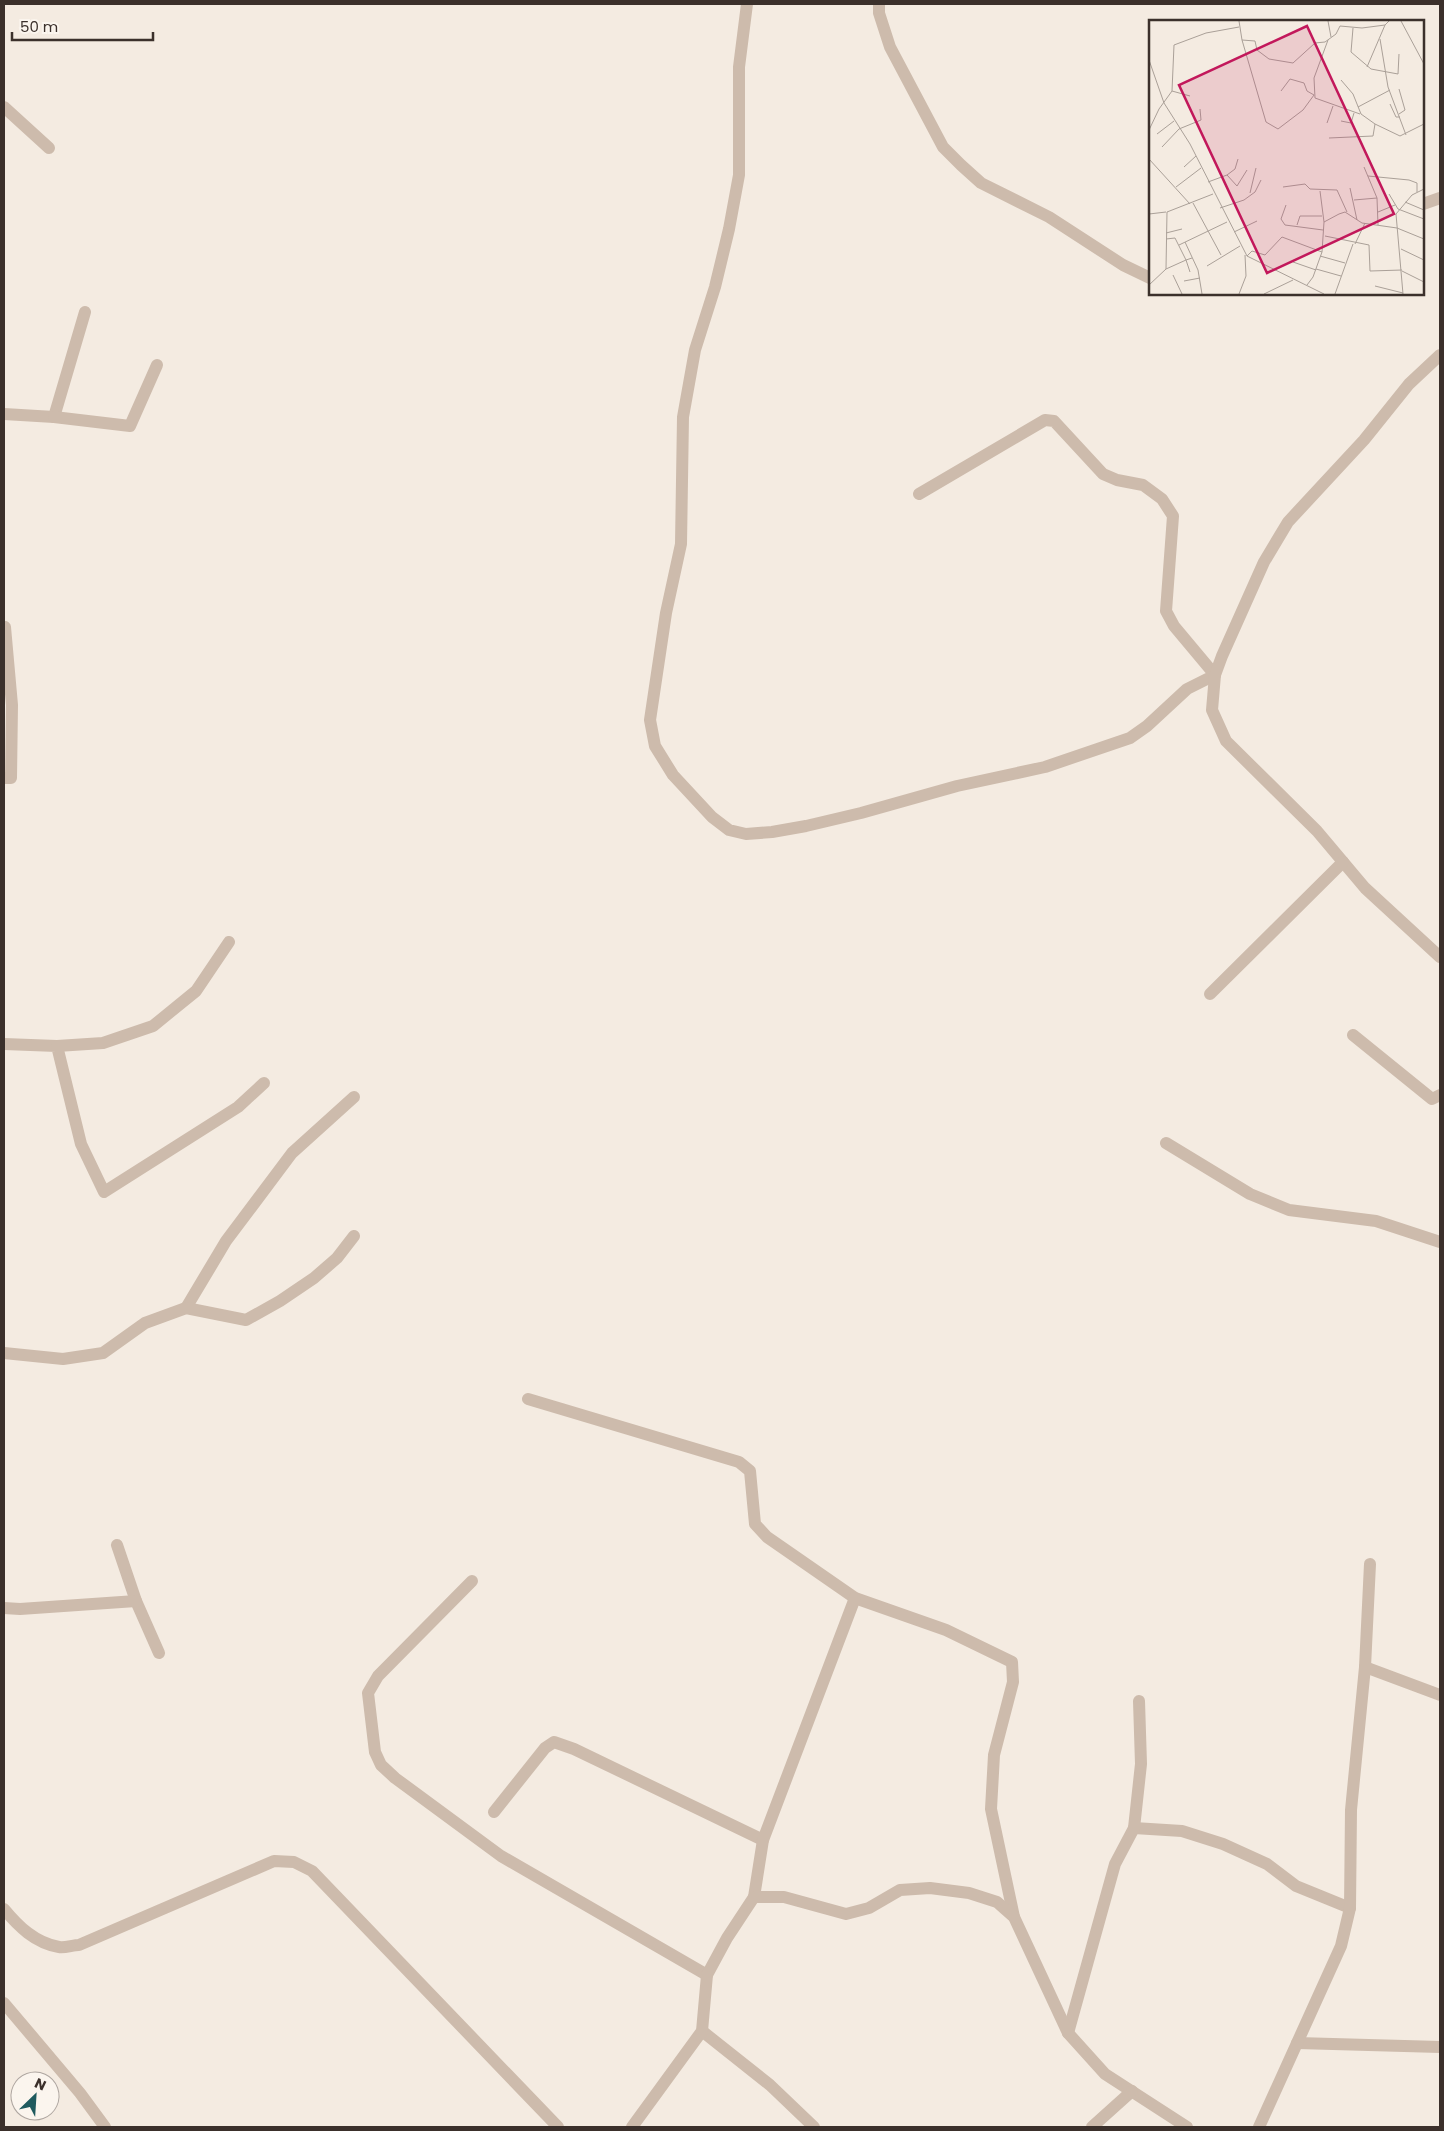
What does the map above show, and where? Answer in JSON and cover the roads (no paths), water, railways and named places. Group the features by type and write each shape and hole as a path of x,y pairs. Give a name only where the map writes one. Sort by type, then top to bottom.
{"street":[{"path":"747,4 739,67 739,175 729,229 695,350 683,417 681,544 666,613 650,720 655,746 673,775 712,817 729,830 746,834 806,826 861,813 957,786 1045,767 1130,738 1147,726 1187,689 1215,675"},
{"path":"879,4 879,13 890,47 943,147 981,183 1049,216 1123,265 1149,278"},
{"path":"4,108 49,148"},
{"path":"1424,204 1440,198"},
{"path":"54,417 85,312"},
{"path":"1440,355 1409,384 1364,440 1288,522 1264,562 1215,675 1212,710 1226,741 1318,831 1365,888 1440,957"},
{"path":"4,414 54,417 130,426 157,365"},
{"path":"919,494 1045,420 1054,421 1103,474 1117,480 1143,485 1162,499 1173,516 1166,611 1174,626 1215,675"},
{"path":"4,627 12,705 11,778 4,778"},
{"path":"1210,994 1343,862"},
{"path":"4,1044 57,1046 103,1043 153,1026 196,990 229,942"},
{"path":"1352,1036 1432,1099 1440,1095"},
{"path":"57,1046 81,1144 104,1192 238,1107 264,1083"},
{"path":"186,1308 226,1241 292,1153 354,1097"},
{"path":"1166,1143 1250,1194 1289,1210 1376,1221 1440,1242"},
{"path":"4,1353 63,1359 103,1353 145,1323 186,1308 246,1320 280,1301 314,1278 337,1258 354,1236"},
{"path":"528,1398 739,1462 750,1470 755,1524 767,1537 855,1598 946,1630 1012,1662 1013,1682 994,1755 991,1809 1014,1917 1068,2033 1105,2074 1187,2127"},
{"path":"117,1545 136,1601 159,1653"},
{"path":"1259,2127 1341,1946 1350,1908 1352,1810 1365,1667 1370,1564"},
{"path":"472,1581 378,1676 368,1693 375,1752 381,1765 501,1856 707,1975"},
{"path":"632,2127 702,2031 707,1975 727,1938 754,1897 763,1840 855,1598"},
{"path":"4,1608 20,1609 136,1601"},
{"path":"1365,1667 1440,1695"},
{"path":"1068,2033 1115,1864 1134,1828 1141,1764 1139,1701"},
{"path":"494,1812 545,1748 554,1742 574,1748 763,1840"},
{"path":"1134,1828 1182,1831 1223,1844 1267,1864 1296,1886 1350,1908"},
{"path":"4,1909 14,1922 34,1938 60,1947 79,1945 274,1861 294,1862 312,1871 558,2127"},
{"path":"754,1897 784,1897 846,1914 868,1908 900,1890 930,1888 969,1893 997,1902 1014,1917"},
{"path":"4,2003 80,2093 105,2127"},
{"path":"702,2031 770,2085 814,2127"},
{"path":"1297,2043 1440,2047"},
{"path":"1092,2127 1132,2092"}]}
